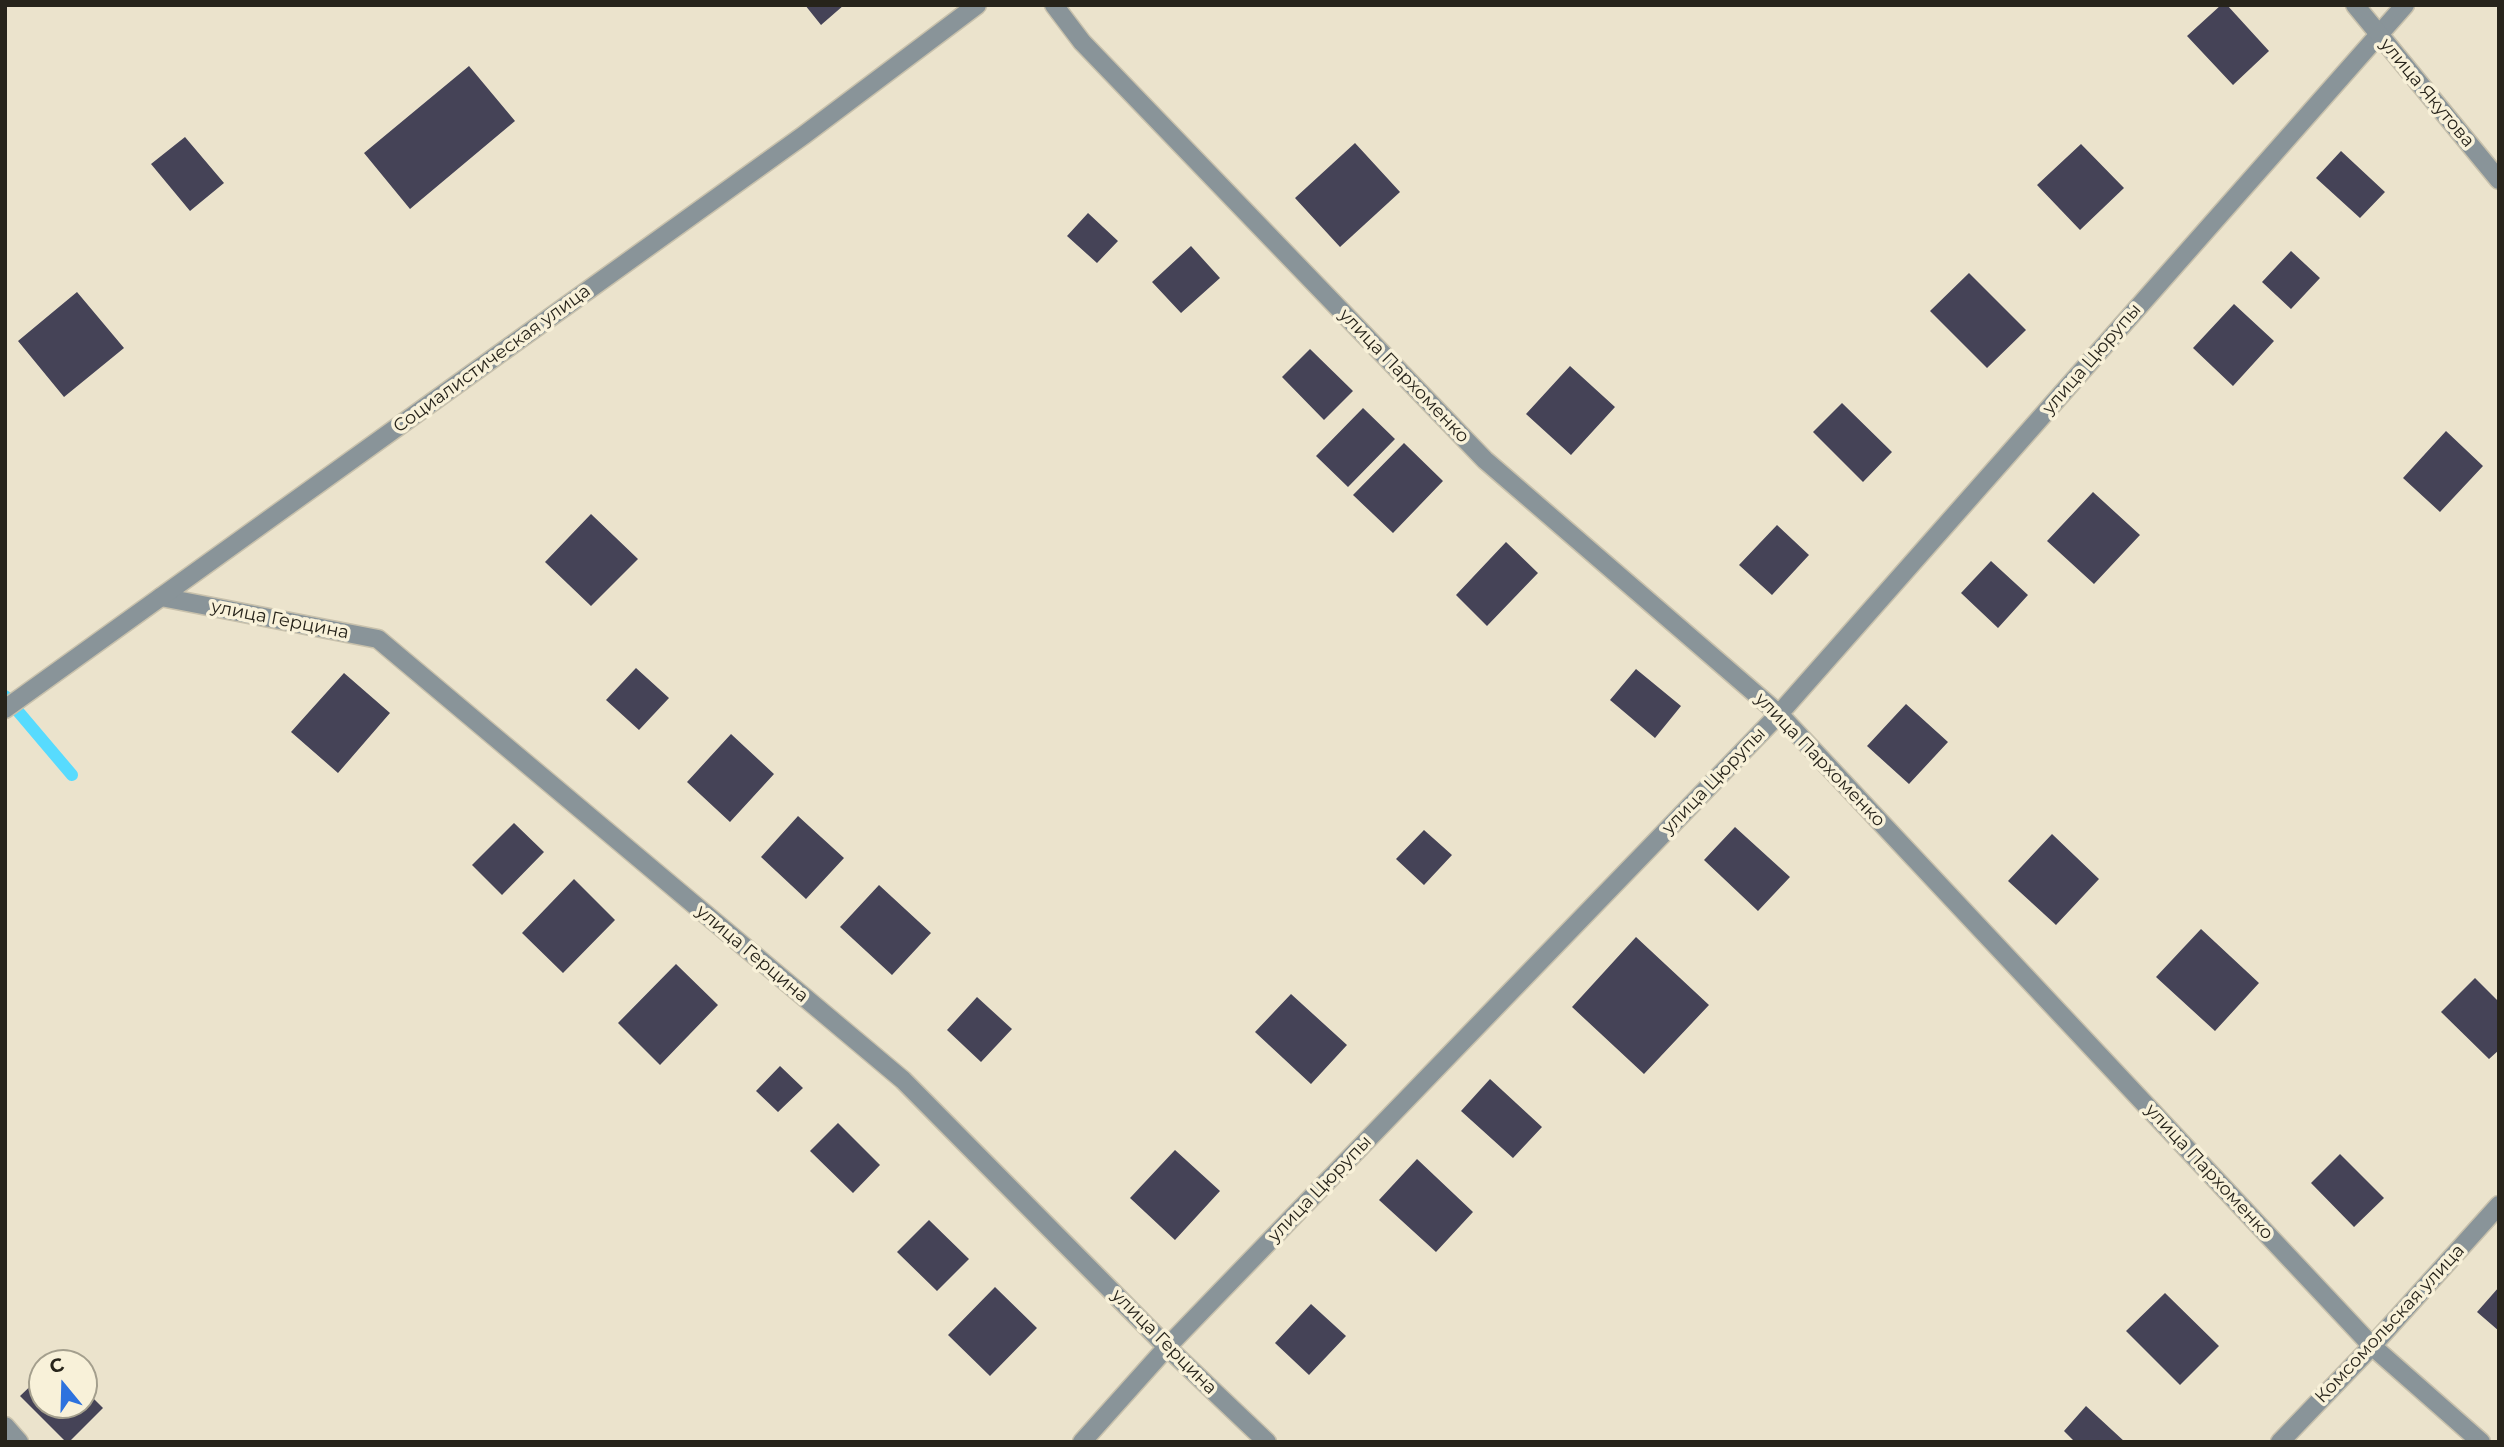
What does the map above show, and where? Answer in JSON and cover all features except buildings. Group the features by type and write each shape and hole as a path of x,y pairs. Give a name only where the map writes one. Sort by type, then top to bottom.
{"street":[{"name":"улица Пархоменко","path":"1054,5 1083,42 1485,460 1779,714 2372,1346 2481,1442"},
{"name":"улица Якутова","path":"2355,5 2499,180"},
{"name":"улица Цюрупы","path":"1082,1442 1167,1347 1779,714 2405,5"},
{"name":"Социалистическая улица","path":"5,709 804,135 969,7"},
{"name":"улица Герцина","path":"160,597 378,639 903,1080 1167,1347 1267,1442"},
{"name":"Комсомольская улица","path":"2280,1442 2372,1346 2499,1205"},
{"path":"5,1426 19,1442"}],"waterway":[{"path":"5,696 72,775"}]}
